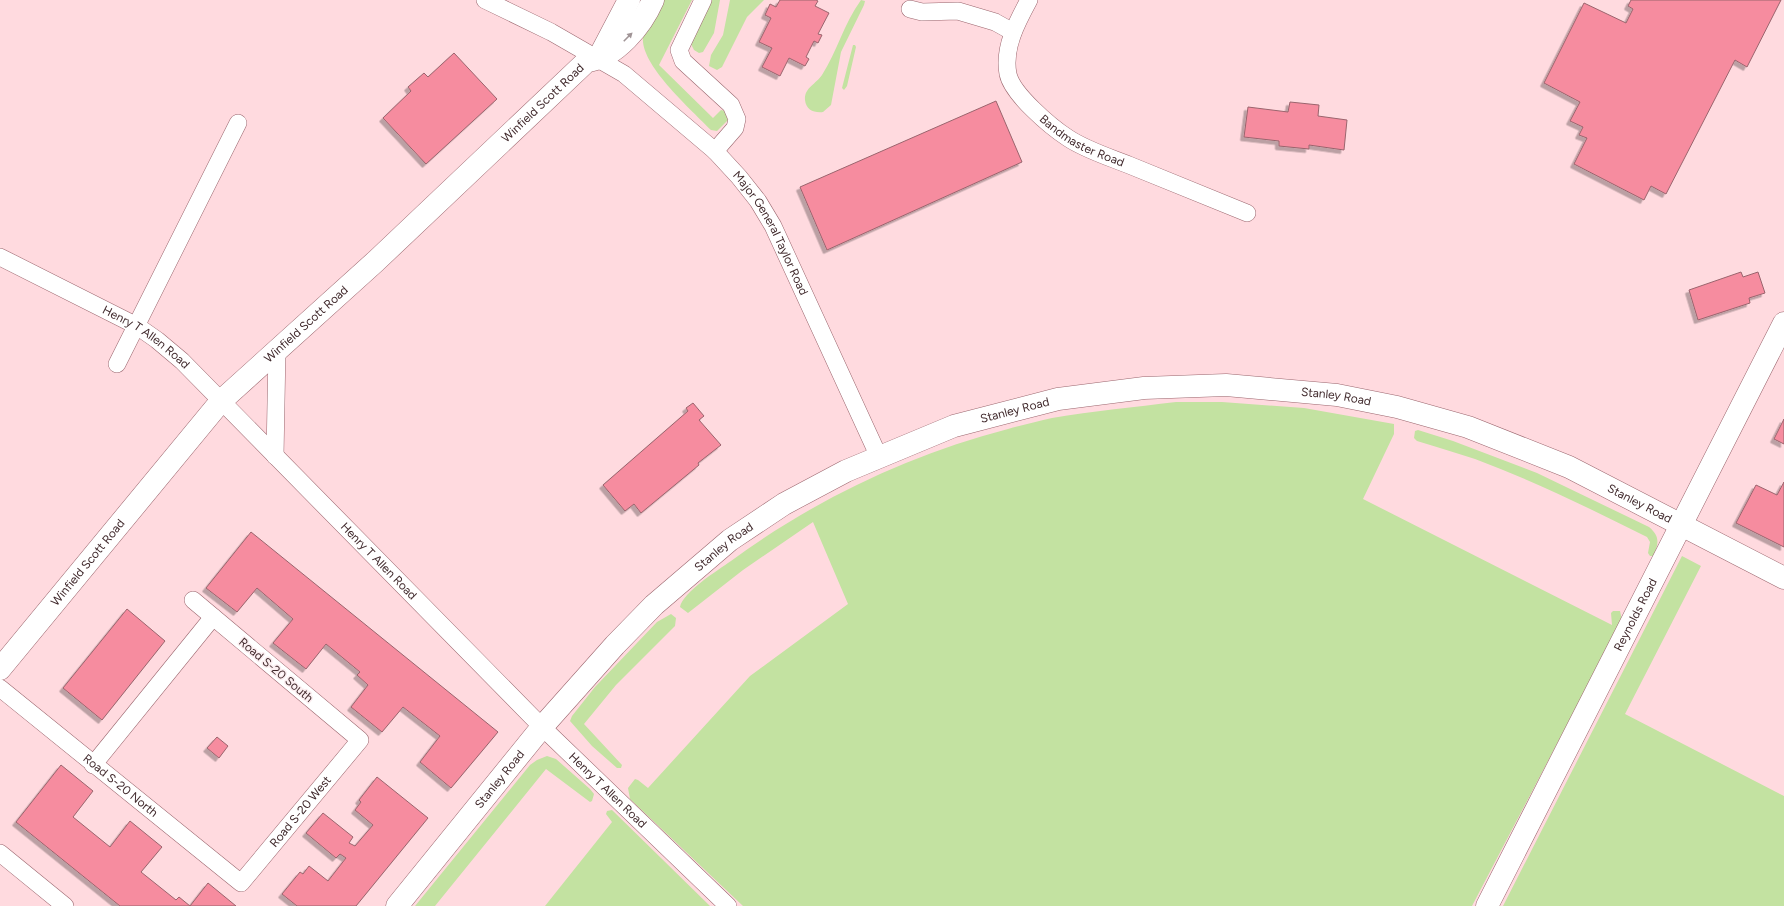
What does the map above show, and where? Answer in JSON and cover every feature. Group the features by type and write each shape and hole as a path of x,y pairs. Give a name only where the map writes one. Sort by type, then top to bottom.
{"street":[{"name":"Major General Taylor Road","path":"485,0 551,32 597,60 624,74 714,151 740,177 758,201 773,226 879,458"},
{"name":"Winfield Scott Road","path":"0,669 221,401 376,261 587,61 597,60 628,0"},
{"path":"597,60 621,44 632,33 649,10 653,0"},
{"path":"703,0 678,50 683,60 731,105 737,119 735,128 714,151"},
{"name":"Bandmaster Road","path":"1029,0 1008,48 1008,75 1028,104 1042,118 1068,138 1096,151 1247,213"},
{"path":"910,9 922,12 958,11 994,22 1014,32"},
{"path":"117,364 238,123"},
{"name":"Henry T Allen Road","path":"0,257 137,326 157,340 182,361 542,727 728,906"},
{"name":"Reynolds Road","path":"1487,906 1680,524 1784,323"},
{"path":"275,456 278,348"},
{"name":"Stanley Road","path":"397,906 542,727 615,645 654,606 730,540 806,491 846,471 954,426 1058,399 1144,388 1226,385 1345,396 1398,407 1468,428 1569,467 1784,578"},
{"name":"Road S-20 South","path":"193,600 360,740"},
{"path":"93,765 213,617"},
{"name":"Road S-20 North","path":"0,688 240,883"},
{"name":"Road S-20 West","path":"240,883 360,740"},
{"path":"0,853 65,906"}],"green space":[{"path":"658,0 692,0 659,65 713,118 721,110 725,111 728,120 717,131 711,130 680,99 658,73 644,48 644,33"},
{"path":"712,0 720,0 714,33 703,52 699,53 694,50 690,42"},
{"path":"730,0 764,0 747,17 722,67 717,70 709,66 711,55 723,35"},
{"path":"861,0 865,1 864,5 841,52 831,105 823,112 811,110 807,106 805,100 806,92 822,75 850,18"},
{"path":"853,45 856,47 847,86 844,90 842,88"},
{"path":"1176,402 1222,402 1304,408 1394,424 1394,434 1363,499 1612,625 1611,613 1613,611 1620,611 1622,620 1472,906 743,906 630,799 628,788 635,779 648,788 750,676 848,604 813,522 743,570 688,613 680,607 687,595 710,576 795,518 829,499 898,466 934,452 971,440 1052,418"},
{"path":"1418,430 1453,441 1537,473 1649,527 1653,530 1657,537 1657,544 1653,556 1650,556 1648,553 1650,542 1647,537 1541,486 1475,459 1417,441 1414,438 1415,431"},
{"path":"1682,556 1701,566 1625,714 1784,796 1784,906 1503,906"},
{"path":"671,614 676,618 675,626 616,685 584,724 622,765 621,768 617,768 592,746 570,721 572,716 595,687 657,622"},
{"path":"547,756 556,759 590,789 594,794 592,801 590,802 546,769 435,906 415,906 530,765"},
{"path":"612,810 710,906 545,906 612,822 606,814 607,811"}],"building":[{"path":"780,0 816,0 818,1 815,6 829,13 818,34 822,35 818,43 814,41 806,57 809,59 805,66 789,58 780,76 762,67 772,48 759,42 771,18 765,15 770,4 776,7"},
{"path":"1631,0 1781,0 1747,67 1735,60 1666,194 1651,186 1644,200 1574,164 1587,138 1579,135 1583,127 1570,121 1580,102 1544,83 1584,3 1626,23 1633,9 1628,6"},
{"path":"454,53 497,99 426,164 383,118 411,91 408,87 424,73 428,77"},
{"path":"996,101 1022,162 827,250 800,187"},
{"path":"1290,102 1319,105 1318,116 1347,120 1344,150 1309,145 1309,149 1279,146 1279,141 1244,137 1248,107 1288,112"},
{"path":"1741,272 1743,277 1758,272 1765,293 1749,298 1750,303 1698,320 1689,290"},
{"path":"693,403 704,416 699,420 721,445 641,513 634,504 625,511 603,485 688,411 686,408"},
{"path":"1784,419 1784,444 1774,439"},
{"path":"1784,482 1784,547 1736,523 1756,485 1777,495"},
{"path":"251,532 498,732 451,788 420,762 440,736 403,707 382,732 351,707 368,685 357,675 360,672 326,644 306,669 273,643 293,619 257,588 237,612 206,588"},
{"path":"127,609 165,641 102,720 63,688"},
{"path":"217,737 228,746 219,758 207,748"},
{"path":"61,765 93,791 73,817 110,847 130,821 162,847 141,872 176,900 179,897 190,906 120,906 16,822"},
{"path":"377,777 428,818 356,906 297,906 282,894 300,872 303,874 309,866 328,881 346,858 340,854 336,858 306,833 323,813 353,837 349,843 355,846 373,825 355,810 361,802 359,800"},
{"path":"208,883 236,906 190,906"}]}
